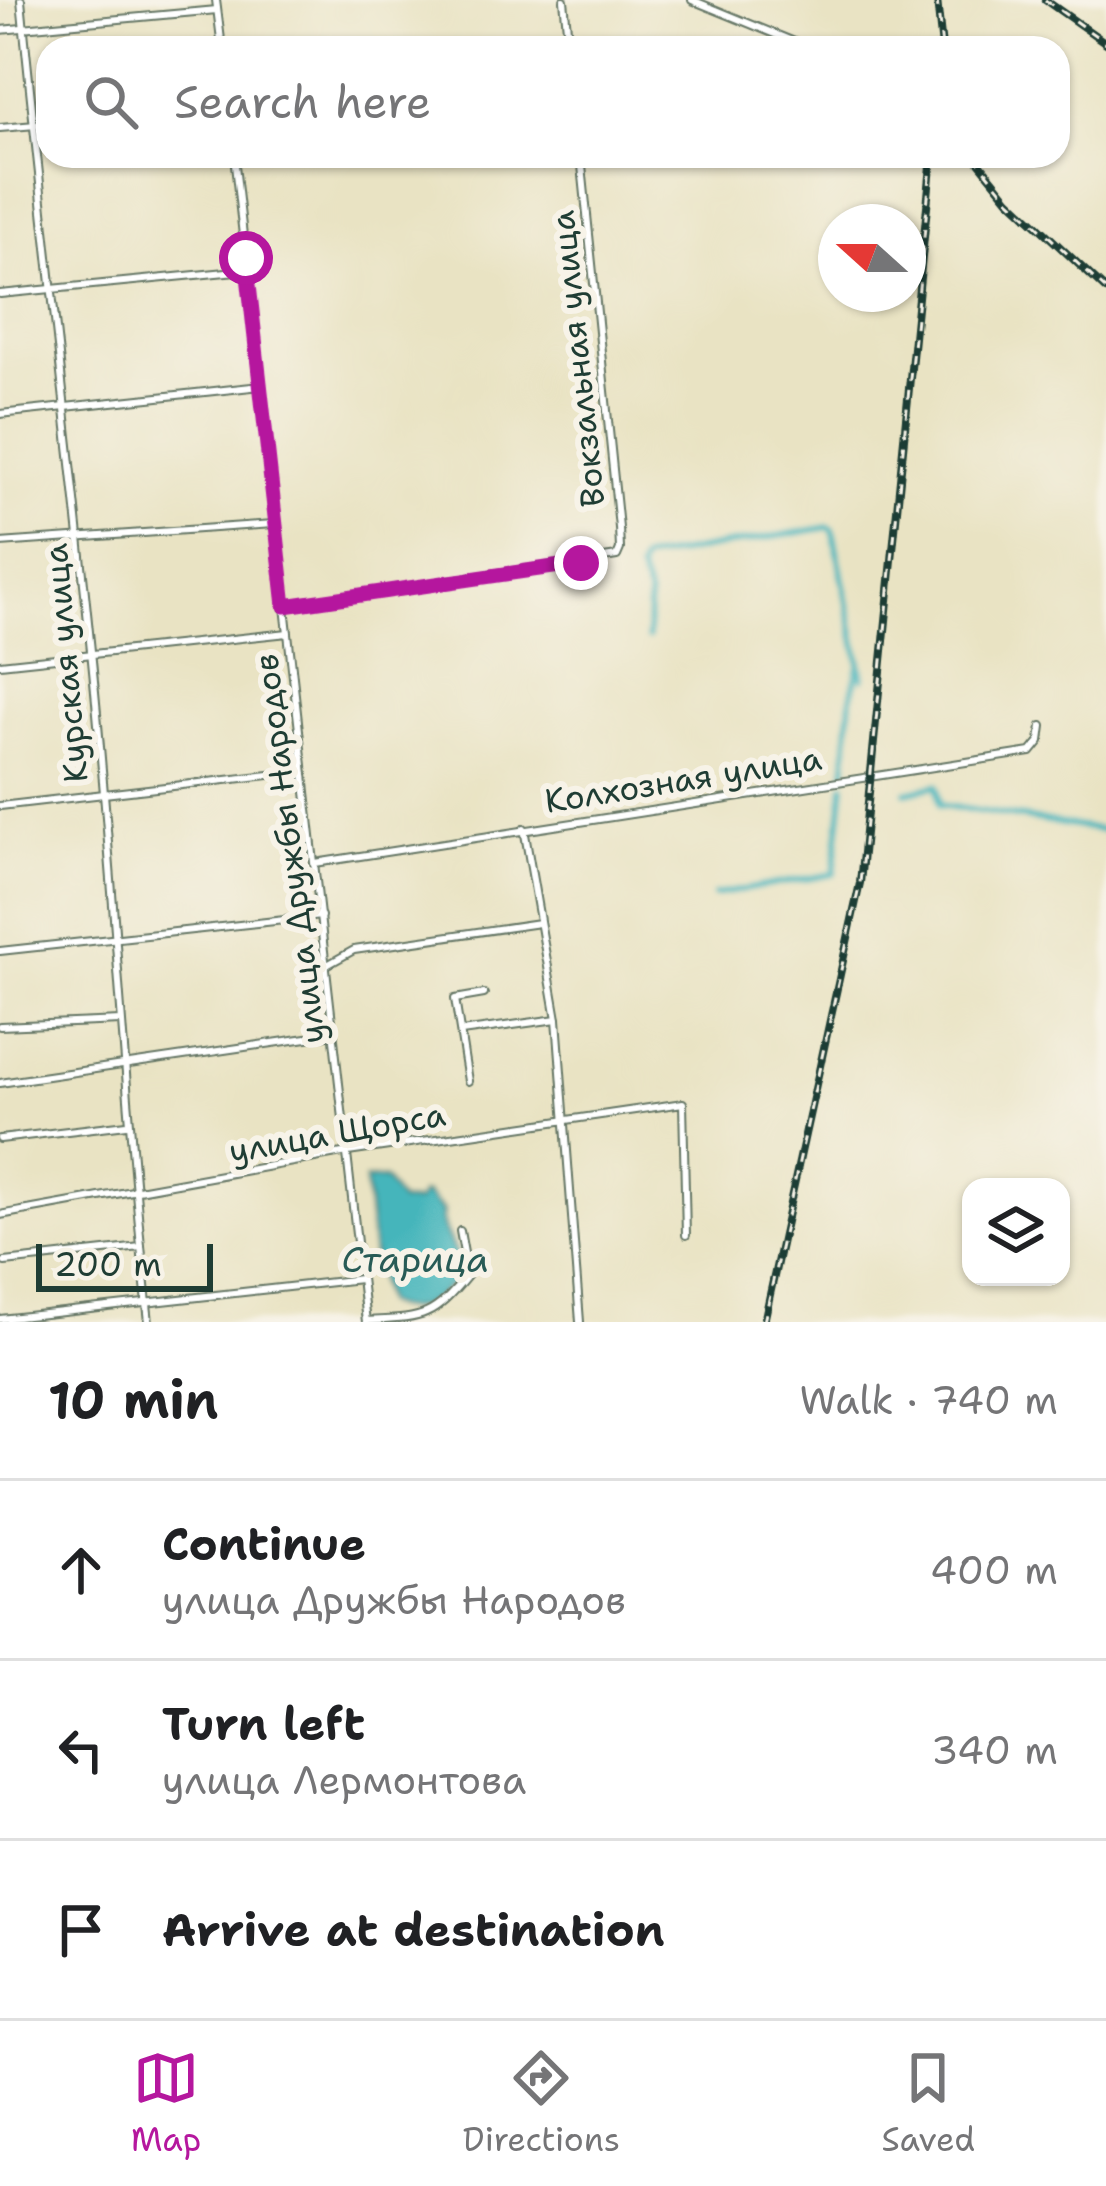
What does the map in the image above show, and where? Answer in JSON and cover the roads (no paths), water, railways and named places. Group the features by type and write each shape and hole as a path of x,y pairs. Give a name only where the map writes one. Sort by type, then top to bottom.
{"street":[{"name":"Курская улица","path":"21,0 36,134"},
{"path":"216,0 221,36"},
{"path":"564,0 568,36"},
{"path":"692,0 780,36"},
{"path":"0,30 218,10"},
{"path":"0,128 35,125"},
{"name":"Курская улица","path":"40,168 92,655 149,1322"},
{"name":"улица Дружбы Народов","path":"235,168 366,1322"},
{"name":"Вокзальная улица","path":"285,606 616,556 619,528 581,168"},
{"path":"0,294 247,270"},
{"path":"0,415 261,386"},
{"path":"0,543 274,524"},
{"path":"0,664 288,633"},
{"name":"Колхозная улица","path":"315,863 1031,752 1040,741 1042,726"},
{"path":"286,773 297,765 301,750"},
{"path":"0,806 303,771"},
{"path":"286,773 305,785"},
{"path":"524,828 557,1019 580,1322"},
{"path":"0,951 320,916"},
{"path":"327,965 354,950 539,922"},
{"path":"468,1081 455,999 484,994"},
{"path":"460,1032 557,1019"},
{"path":"0,1026 121,1021"},
{"path":"0,1083 334,1034"},
{"name":"улица Щорса","path":"0,1215 348,1152 683,1103 686,1235"},
{"path":"0,1139 129,1124"},
{"path":"366,1322 422,1318 448,1299 468,1275 460,1231"},
{"path":"4,1262 141,1246"},
{"path":"0,1319 362,1279"}],"water":[{"name":"Старица","path":"384,1179 400,1202 417,1202 426,1194 443,1212 457,1258 459,1276 434,1299 415,1308 384,1303 374,1262 365,1180"}],"waterway":[{"path":"648,638 649,597 639,570 642,560 829,527 863,678"},
{"path":"845,775 851,697 860,662"},
{"path":"714,895 834,874 844,785"},
{"path":"906,792 937,785 940,805 1106,831"}],"railway":[{"path":"937,0 941,36"},
{"path":"1045,0 1106,43"},
{"path":"764,1322 860,883 931,168"},
{"path":"984,168 1009,199 1106,290"}]}
